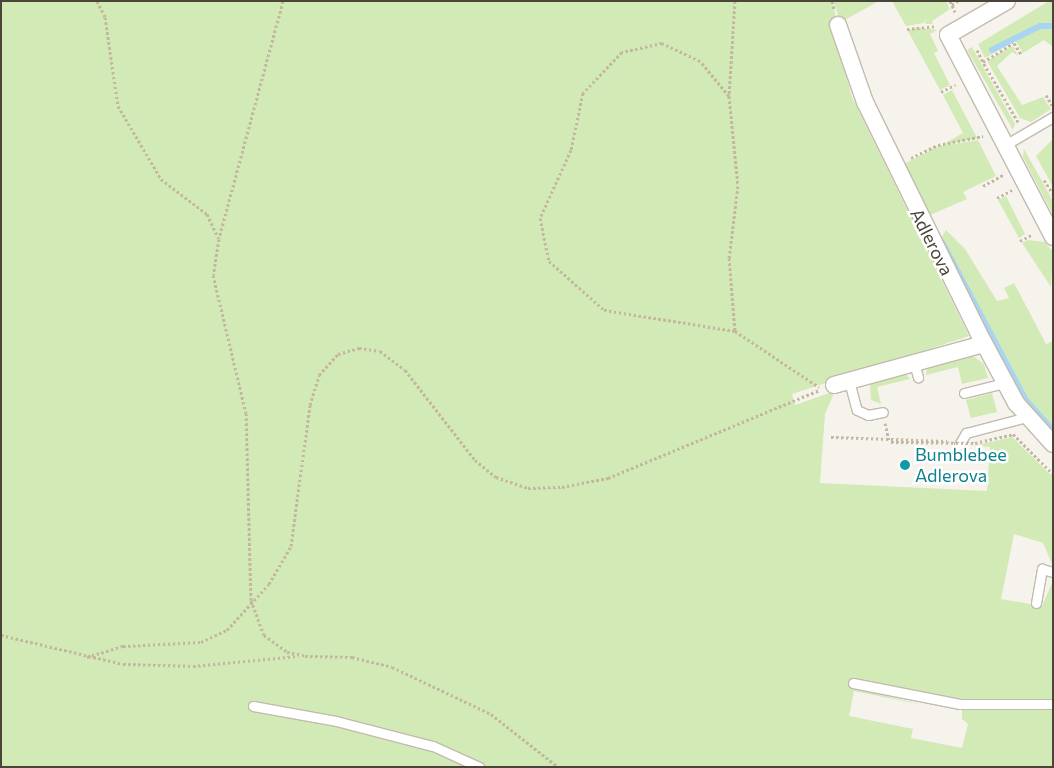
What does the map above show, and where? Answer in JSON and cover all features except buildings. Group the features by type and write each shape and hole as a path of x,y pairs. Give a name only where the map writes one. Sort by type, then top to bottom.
{"street":[{"path":"1007,1 948,35 1053,237"},
{"name":"Adlerova","path":"838,25 862,95 894,167 984,344 997,385 1053,444"},
{"path":"835,385 916,370 984,344"}],"lane":[{"path":"1005,145 1053,117"},
{"path":"835,385 857,410 868,415 884,415"},
{"path":"964,393 997,385"},
{"path":"959,445 966,433 1027,417"},
{"path":"1036,602 1042,569 1053,572"},
{"path":"853,683 960,704 1053,704"},
{"path":"253,706 336,721 424,744 479,767"}],"path":[{"path":"97,1 104,17 118,106 161,179 208,214 219,239"},
{"path":"283,1 219,239 213,275 246,413 251,600 264,635 287,652 307,656"},
{"path":"735,1 729,96 738,186 730,258 735,331"},
{"path":"952,5 958,1"},
{"path":"907,29 915,25"},
{"path":"729,96 700,61 662,43 622,52 583,93 571,150 540,218 549,261 604,310 735,331 835,385"},
{"path":"992,57 1014,43 1021,54"},
{"path":"981,56 983,62"},
{"path":"941,92 951,87"},
{"path":"1046,95 1050,102"},
{"path":"894,167 938,145 978,139 997,129"},
{"path":"984,186 997,178"},
{"path":"1020,240 1032,234"},
{"path":"87,657 123,646 201,642 227,630 251,600 269,584 291,546 310,405 320,375 338,354 359,348 380,351 405,370 475,460 496,477 528,488 562,487 608,478 835,385"},
{"path":"884,415 890,441"},
{"path":"832,437 890,441 975,443 1013,434 1053,474"},
{"path":"890,441 940,442"},
{"path":"1,634 87,657 123,664 193,666 307,656 352,656 392,667 492,714 558,767"}],"green space":[{"path":"1,1 832,1 838,25 833,27 852,97 969,336 792,394 795,405 835,391 825,414 820,483 987,491 990,447 974,446 1012,437 1053,477 1053,566 1043,543 1014,534 1001,599 1042,606 1053,581 1053,700 969,701 852,678 851,687 922,705 854,691 849,716 913,729 911,738 962,748 968,724 962,719 962,709 1053,708 1053,767 1,767"},
{"path":"833,1 879,1 841,22"},
{"path":"892,1 946,1 950,9 932,21 933,24 925,24 927,17 924,23 906,26"},
{"path":"1049,1 1053,1 1053,47 1044,40 1023,53 1015,40 985,58 978,44"},
{"path":"916,27 937,30 930,34 938,51 934,53 950,85 940,90 908,31"},
{"path":"1013,46 1018,56 1012,52 997,66 1022,105 1043,97 1051,109 1031,122 1020,118 987,61"},
{"path":"972,47 1015,124 1013,130 967,50"},
{"path":"952,90 977,138 941,146 963,133 943,95"},
{"path":"1053,139 1053,187 1036,156"},
{"path":"978,140 996,176 963,192 967,199 930,215 904,164 937,147"},
{"path":"1024,149 1053,201 1053,215 1023,157"},
{"path":"1006,196 1025,234 1019,238 998,200"},
{"path":"946,230 965,249 997,301 1009,298 1004,288 1014,283 1046,344 1053,341 1053,432 1025,401 940,240"},
{"path":"1028,240 1045,242 1053,252 1051,287 1022,243"},
{"path":"972,355 984,364 988,378 962,384 958,367 926,375 927,367"},
{"path":"904,372 910,379 877,387 881,404 871,400 870,382"},
{"path":"992,393 997,412 971,418 966,400"}],"waterway":[{"path":"992,50 1040,26 1053,26"},
{"path":"943,243 1026,400 1053,430"}],"place":[{"name":"Bumblebee Adlerova","path":"905,465"}]}
